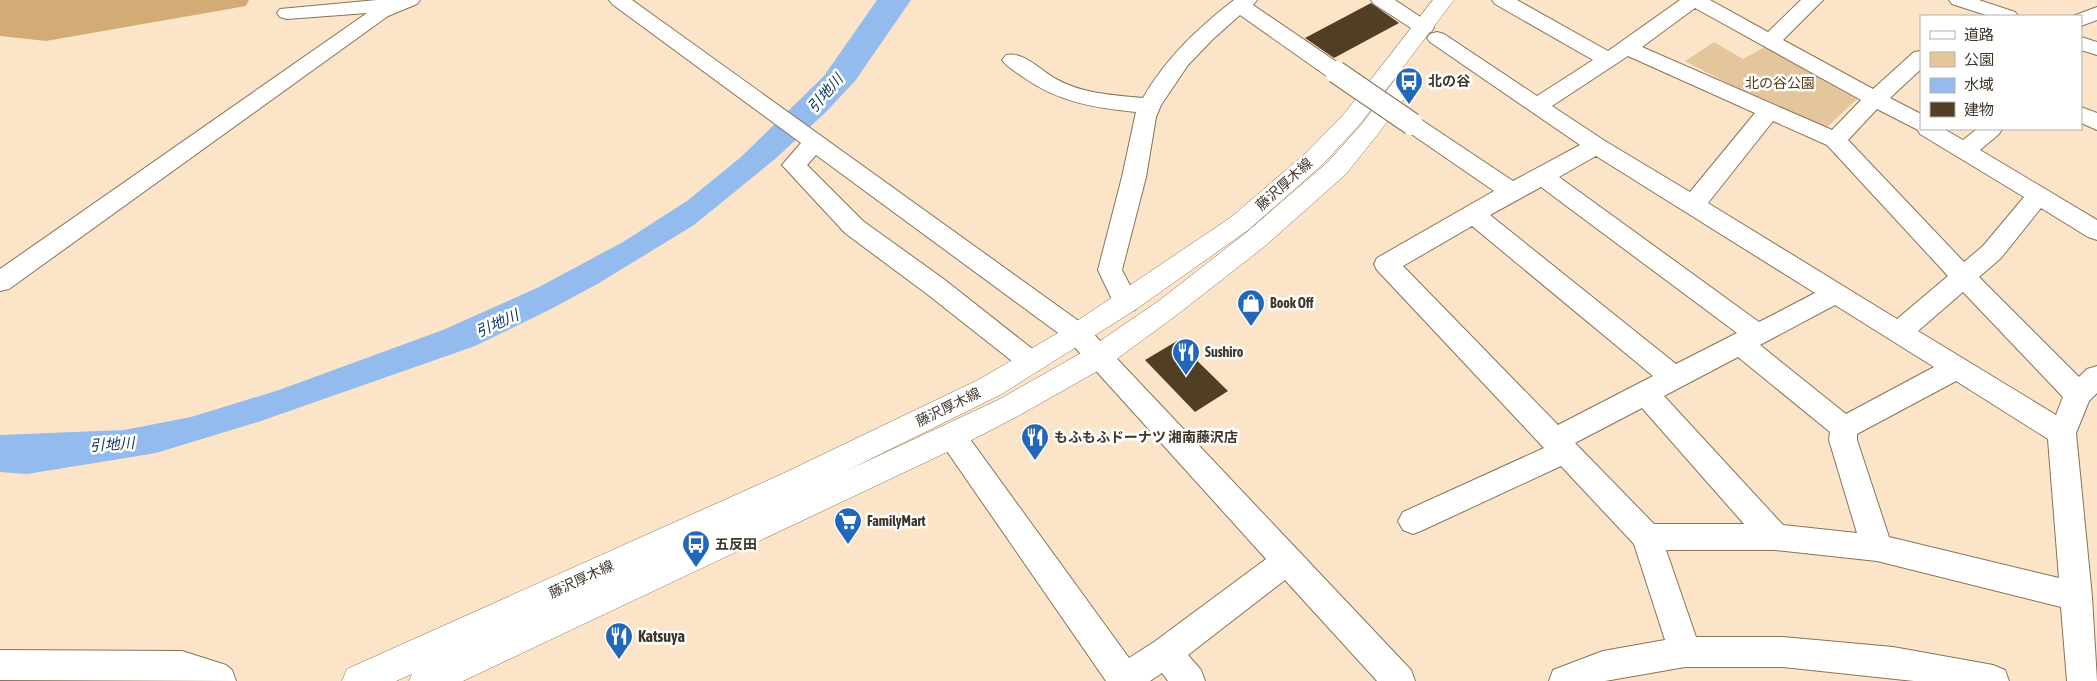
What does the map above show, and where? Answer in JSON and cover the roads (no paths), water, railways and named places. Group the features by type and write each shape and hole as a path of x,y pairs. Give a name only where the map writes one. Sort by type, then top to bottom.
{"main road":[{"name":"藤沢厚木線","path":"426,681 952,436 1008,408 1100,356 1169,307 1256,239 1337,168 1370,129 1430,33 1444,0"},
{"name":"藤沢厚木線","path":"358,681 791,484 990,386 1078,334 1239,224 1315,158 1430,33 1465,0"}],"street":[{"path":"619,0 1078,334 1399,681"},
{"path":"1381,0 1597,146 2062,433"},
{"path":"1502,0 1618,54 1769,111 1835,140 1964,277 2088,385 2062,433 2083,681"},
{"path":"1538,105 1618,54 1694,0 1920,123"},
{"path":"1769,42 1813,0"},
{"path":"286,13 402,1"},
{"path":"0,282 381,12 402,1"},
{"path":"1126,303 1110,270 1131,190 1149,106 1168,74 1180,60 1201,38 1244,3 1336,72 1512,192"},
{"path":"1965,5 2004,15"},
{"path":"2082,20 2097,13"},
{"path":"1835,140 1920,57"},
{"path":"1013,60 1036,76 1071,94 1085,98 1149,106"},
{"path":"1693,205 1769,111"},
{"path":"2082,115 2097,123"},
{"path":"1930,130 2038,196 2093,225"},
{"path":"1965,150 1990,130"},
{"path":"811,139 794,165 837,210 854,227 936,287 1031,362"},
{"path":"1597,146 1386,264 1647,537 1685,652"},
{"path":"1541,176 1748,339 1844,428"},
{"path":"1899,332 1992,252 2038,196"},
{"path":"1473,214 1674,378"},
{"path":"1413,521 1559,446 1645,393 1836,293"},
{"path":"1844,428 1957,368"},
{"path":"1645,393 1775,537"},
{"path":"1844,428 1843,440 1877,548"},
{"path":"952,436 1123,680 1165,653 1288,560"},
{"path":"1647,537 1775,537 1877,548 2077,597"},
{"path":"1565,681 1603,666 1685,652 1783,652 1892,662 1993,681"},
{"path":"1165,653 1189,681"},
{"path":"0,665 182,666 216,676 220,681"}],"water":[{"name":"引地川","path":"877,0 911,0 855,81 825,113 775,159 694,225 599,283 551,309 475,346 258,422 156,453 27,474 0,472 0,435 124,430 191,417 279,390 443,330 539,287 623,242 687,201 741,157 824,76"}],"place":[{"name":"北の谷","path":"1409,105"},
{"name":"Book Off","path":"1251,327"},
{"name":"Sushiro","path":"1186,376"},
{"name":"もふもふドーナツ 湘南藤沢店","path":"1035,461"},
{"name":"FamilyMart","path":"848,545"},
{"name":"五反田","path":"696,568"},
{"name":"Katsuya","path":"619,660"}],"park label":[{"name":"北の谷公園","path":"1780,83"}]}
